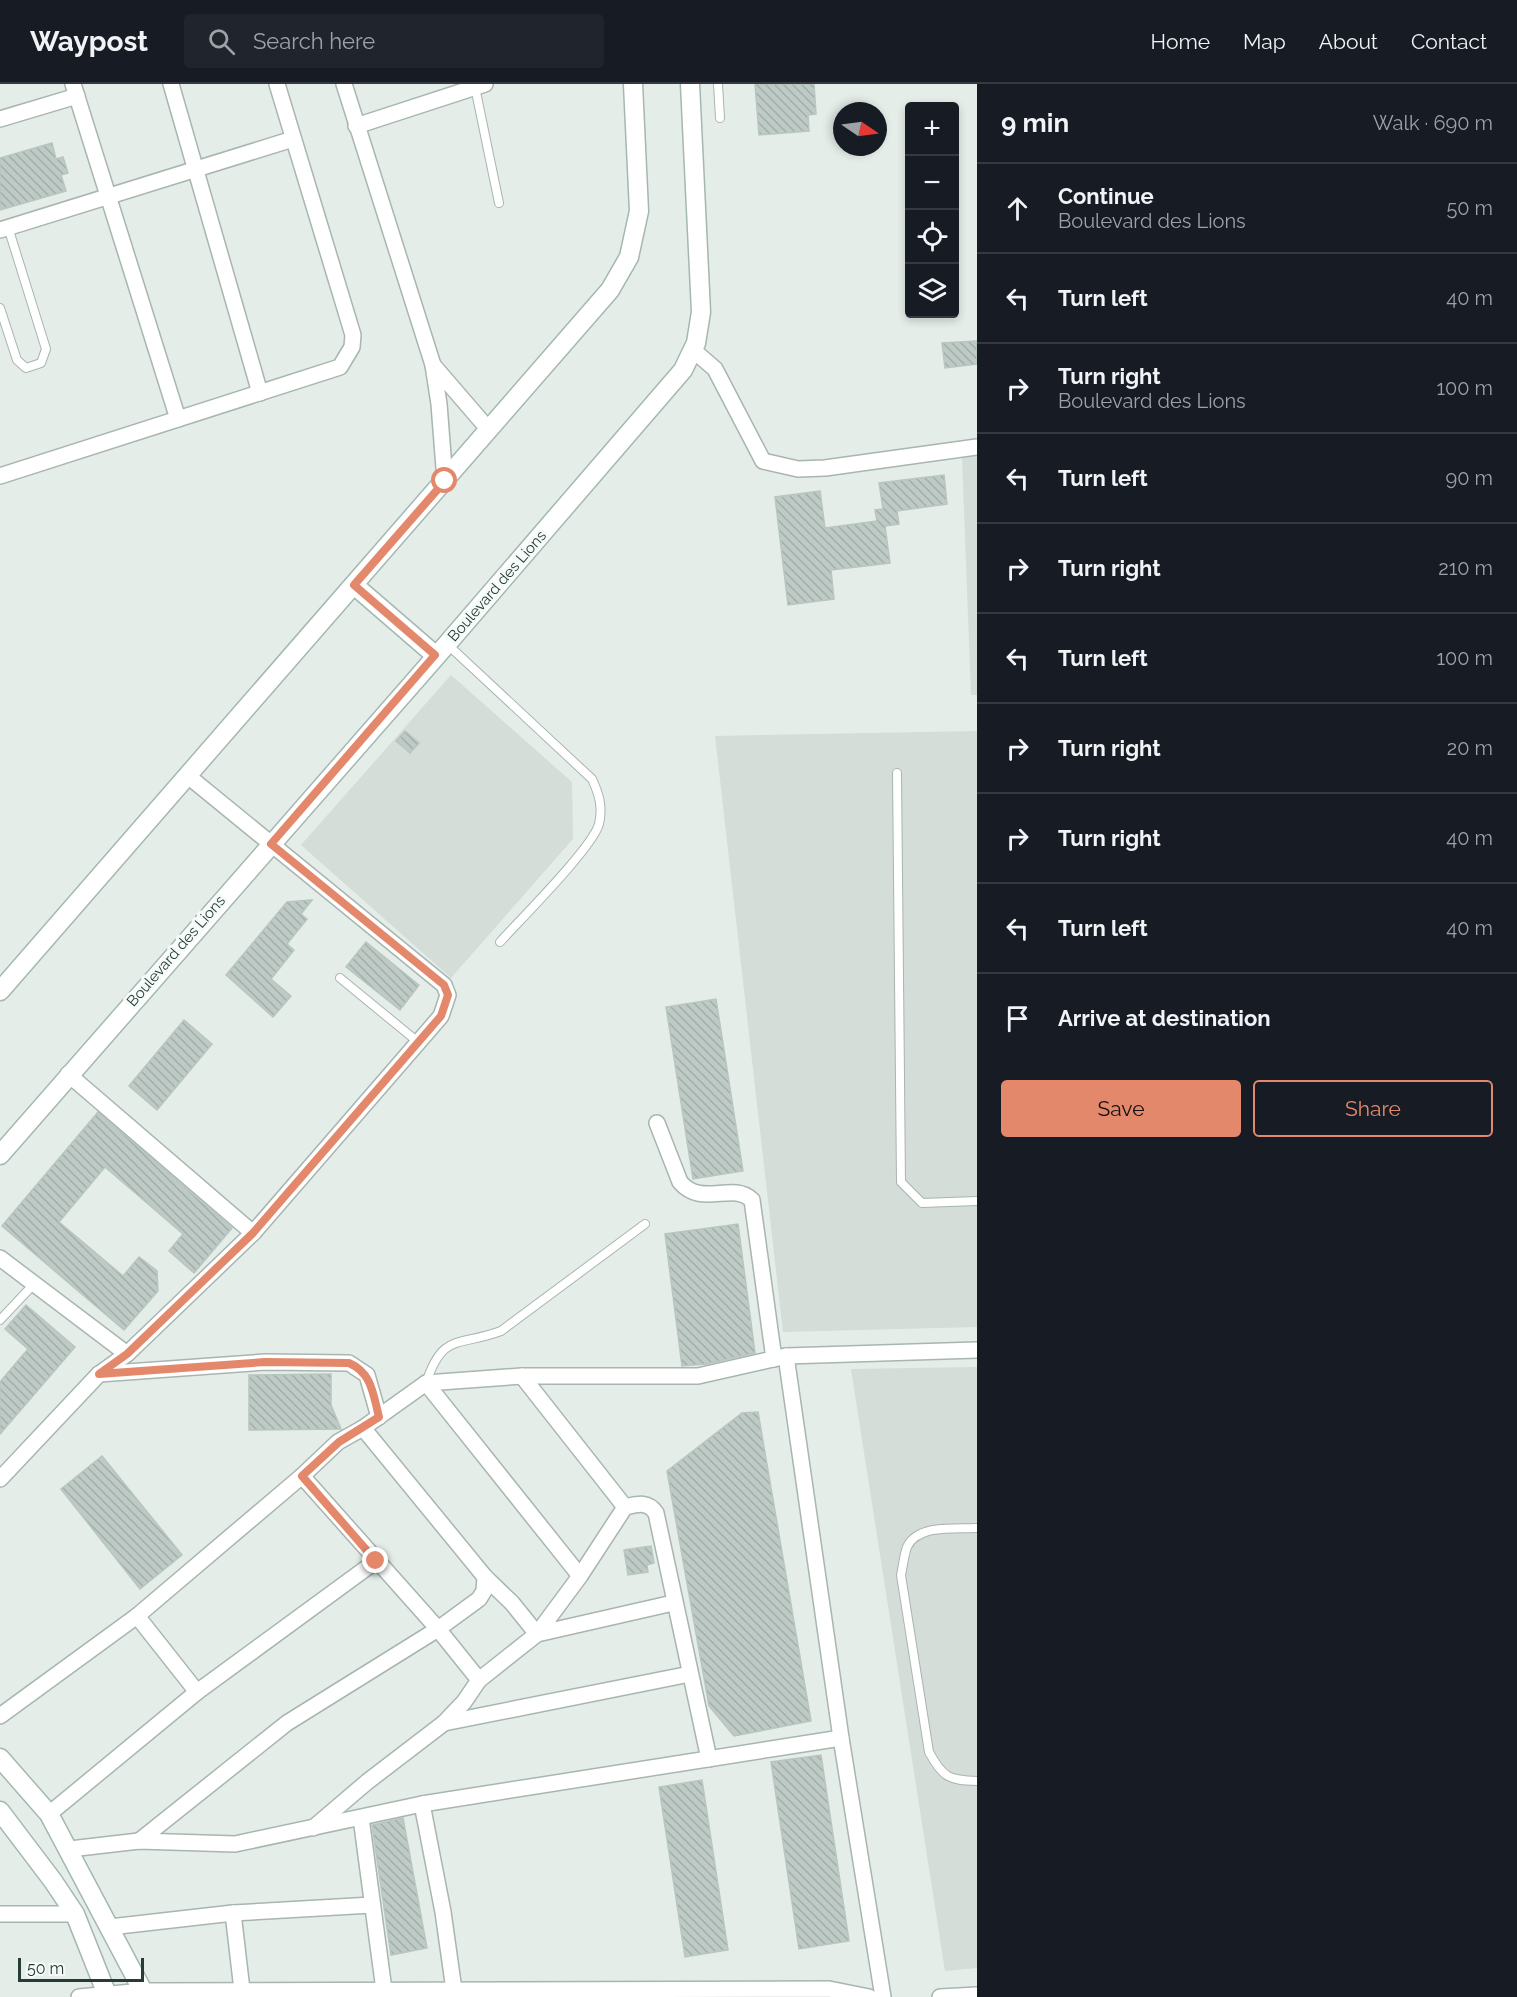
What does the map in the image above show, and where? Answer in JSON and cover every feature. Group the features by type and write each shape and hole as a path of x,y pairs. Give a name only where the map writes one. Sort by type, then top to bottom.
{"main road":[{"path":"0,991 610,290 629,257 639,211 633,84"},
{"name":"Boulevard des Lions","path":"0,1155 682,370 693,350 701,312 690,84"},
{"path":"354,585 441,650"},
{"path":"0,1758 49,1814 70,1849 145,1994"},
{"path":"0,1812 75,1914 107,1996"}],"street":[{"path":"171,84 260,393"},
{"path":"0,476 340,367 352,347 352,335 277,84"},
{"path":"344,84 433,365 439,404 445,481"},
{"path":"356,126 480,86"},
{"path":"0,119 75,90 178,419"},
{"path":"4,228 293,139"},
{"path":"693,350 715,369 763,461 779,467 825,468 977,447"},
{"path":"433,365 489,430"},
{"path":"0,1479 99,1374 127,1354 253,1233 441,1016 448,995 444,985 188,776"},
{"path":"68,1074 253,1233"},
{"path":"657,1123 680,1182 686,1190 696,1194 738,1194 752,1200 780,1357 883,1997"},
{"path":"0,1258 127,1354"},
{"path":"0,1716 137,1616 339,1442 363,1428 426,1383 522,1376 698,1376 780,1357 977,1350"},
{"path":"99,1374 265,1362 349,1363 367,1375 379,1417"},
{"path":"522,1376 625,1507"},
{"path":"426,1383 579,1576"},
{"path":"363,1428 485,1577 512,1603 537,1634"},
{"path":"302,1476 438,1629 479,1680"},
{"path":"310,1830 367,1782 444,1723 464,1702 479,1680 537,1634 625,1507 644,1504 651,1506 656,1513 673,1603 709,1759"},
{"path":"49,1814 197,1692 376,1561"},
{"path":"139,1841 287,1723 438,1629 479,1599 484,1591 485,1577"},
{"path":"537,1634 673,1603"},
{"path":"137,1616 197,1692"},
{"path":"444,1723 690,1674"},
{"path":"70,1849 139,1841 236,1844 310,1830 422,1804 841,1738"},
{"path":"422,1804 443,1912 454,1990"},
{"path":"361,1818 384,1990"},
{"path":"110,1927 233,1912 372,1905"},
{"path":"233,1912 242,1990"},
{"path":"0,1914 75,1914"},
{"path":"79,1997 242,1990 801,1993 829,1989 870,1997"},
{"path":"940,1997 977,1995"}],"lane":[{"path":"718,84 720,118"},
{"path":"480,86 499,203"},
{"path":"0,308 17,360 26,368 41,363 46,349 4,228"},
{"path":"441,650 592,779 599,794 598,827 583,849 500,942"},
{"path":"897,773 901,1182 922,1203 977,1201"},
{"path":"340,978 418,1042"},
{"path":"426,1383 433,1362 442,1350 453,1342 482,1338 501,1331 645,1224"},
{"path":"0,1320 33,1285"},
{"path":"977,1528 938,1530 917,1535 907,1547 901,1575 929,1752 938,1770 953,1780 977,1781"}],"shaded area":[{"path":"977,455 977,695 971,695 962,457"},
{"path":"451,675 572,782 573,839 451,978 301,845"},
{"path":"977,731 977,1327 783,1332 715,736"},
{"path":"977,1367 977,1968 945,1971 851,1369"}],"building":[{"path":"755,84 814,84 816,114 808,115 809,131 759,135"},
{"path":"52,143 56,159 63,157 68,173 61,175 66,191 0,210 0,158"},
{"path":"977,341 977,364 945,368 942,343"},
{"path":"944,475 947,504 897,511 899,524 885,526 890,563 831,570 834,599 788,605 775,497 820,491 825,528 877,521 875,510 883,509 879,483"},
{"path":"405,731 419,743 410,753 396,741"},
{"path":"312,900 301,914 307,919 287,944 294,950 271,979 291,996 273,1017 226,975 287,902"},
{"path":"366,942 419,985 400,1010 346,967"},
{"path":"716,999 743,1171 693,1179 666,1007"},
{"path":"184,1020 212,1044 157,1110 129,1086"},
{"path":"98,1112 232,1228 194,1273 169,1251 183,1234 105,1167 59,1222 123,1276 139,1257 157,1271 158,1291 124,1330 2,1226"},
{"path":"738,1224 755,1353 706,1364 682,1366 665,1234"},
{"path":"26,1305 75,1347 0,1434 0,1382 28,1349 5,1329"},
{"path":"331,1374 331,1405 341,1429 249,1430 249,1375"},
{"path":"758,1412 811,1721 734,1736 709,1706 667,1471 742,1413"},
{"path":"102,1456 182,1555 140,1589 61,1489"},
{"path":"651,1546 654,1563 647,1565 648,1572 628,1575 624,1550"},
{"path":"821,1755 849,1941 799,1949 771,1762"},
{"path":"702,1780 728,1950 685,1957 659,1787"},
{"path":"403,1818 427,1948 391,1955 372,1825"}],"route":[{"path":"376,1561 302,1476 339,1442 379,1417 367,1375 358,1367 349,1363 265,1362 99,1374 127,1354 253,1233 441,1016 448,995 444,985 271,844 435,655 354,585 445,481"}]}
